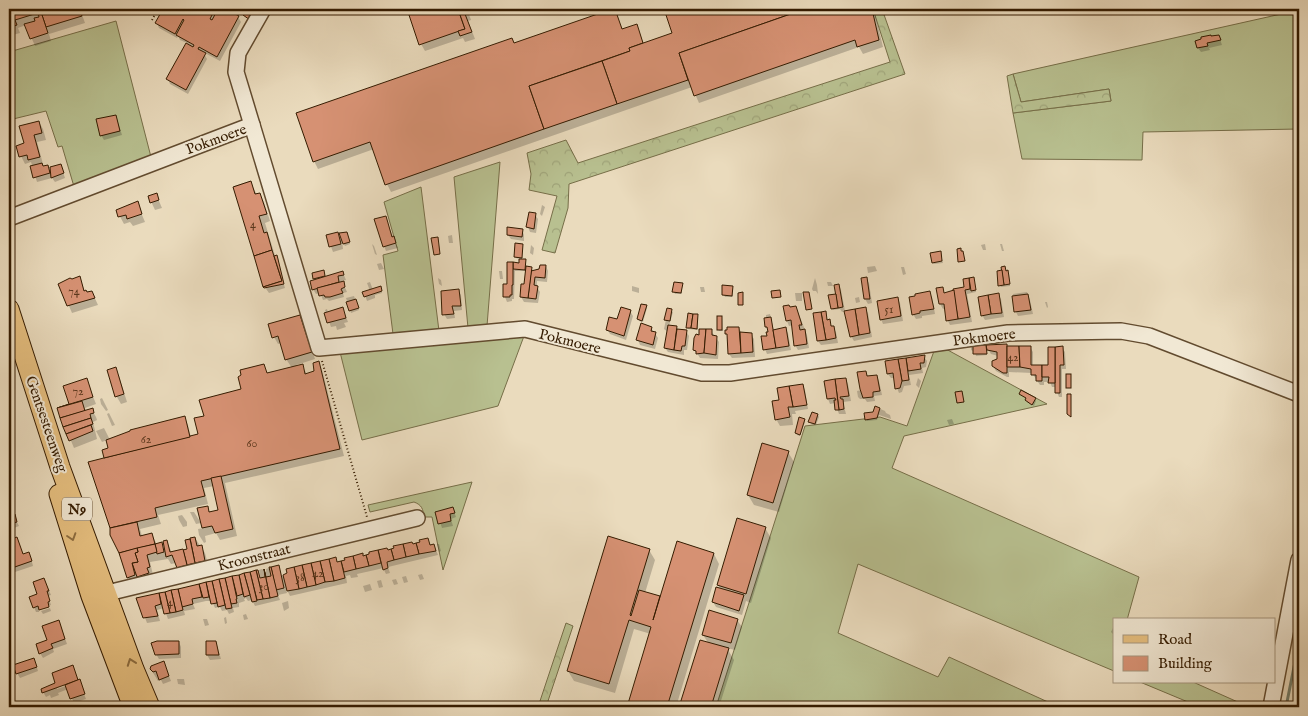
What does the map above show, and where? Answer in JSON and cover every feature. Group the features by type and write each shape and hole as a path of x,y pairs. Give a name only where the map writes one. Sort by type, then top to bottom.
{"main road":[{"name":"Gentsesteenweg","path":"9,309 60,467 66,498"},
{"name":"Gentsesteenweg","path":"9,341 99,594 133,707"},
{"name":"Gentsesteenweg","path":"99,594 150,707"}],"street":[{"path":"252,125 236,72 238,53 262,9"},
{"name":"Pokmoere","path":"9,218 252,125 319,348 524,329 702,373 730,373 1008,333 1121,331 1149,336 1299,394"},
{"name":"Kroonstraat","path":"99,594 417,518"},
{"path":"1276,681 1299,560"},
{"path":"1271,707 1275,684"}],"path":[{"path":"152,9 157,10 152,20"},
{"path":"319,348 370,529"}],"green space":[{"path":"873,9 882,9 905,74 569,184 568,208 555,253 542,250 557,196 529,190 531,174 527,153 566,140 578,163 890,62"},
{"path":"1299,10 1299,129 1143,132 1142,160 1022,159 1013,113 1111,101 1109,89 1021,102 1013,74"},
{"path":"116,21 151,157 75,190 62,146 58,147 46,111 9,120 9,52"},
{"path":"1013,74 1021,102 1109,89 1111,101 1013,113 1007,76"},
{"path":"500,162 487,326 468,328 454,177"},
{"path":"421,187 439,331 393,334 383,255 398,251 384,202"},
{"path":"524,336 498,406 362,440 340,352"},
{"path":"944,348 1047,404 904,436 892,468 1139,577 1128,618 1113,618 1113,671 858,564 838,633 938,677 949,657 1059,707 716,707 805,426 880,417 907,426 934,351"},
{"path":"472,482 443,570 432,517 424,517 423,510 419,504 414,502 370,512 368,505"},
{"path":"566,623 573,626 546,707 538,707"},
{"path":"1145,684 1197,684 1249,707 1200,707"}],"building":[{"path":"9,9 79,9 82,16 46,27 41,12 15,20 17,25 9,28"},
{"path":"163,9 175,9 180,12 181,10 179,9 215,9 210,19 212,20 218,9 226,9 239,16 217,57 199,47 198,49 206,53 186,90 166,79 186,43 193,47 194,45 176,35 183,19 175,34 155,23"},
{"path":"246,9 256,9 250,20 243,15"},
{"path":"407,9 458,9 465,29 419,45"},
{"path":"458,9 467,9 468,13 465,14 472,32 460,36 458,31 465,29"},
{"path":"615,9 622,29 637,24 643,43 629,48 630,51 529,86 544,129 385,185 370,142 313,162 296,113 512,38 514,43"},
{"path":"664,9 805,9 679,53 688,80 617,104 602,61 630,51 629,48 672,33"},
{"path":"805,9 872,9 879,40 857,47 855,40 694,96 679,53"},
{"path":"41,12 48,33 30,39 24,24 35,21 34,18 39,17 38,13"},
{"path":"1219,35 1221,40 1207,43 1208,46 1197,48 1195,41 1201,39 1201,37"},
{"path":"602,61 617,104 544,129 529,86"},
{"path":"116,115 120,131 100,136 96,119"},
{"path":"39,121 42,133 34,135 40,157 28,160 27,155 19,157 16,146 24,143 19,126"},
{"path":"42,163 43,166 48,165 50,173 33,178 30,166"},
{"path":"61,164 64,173 51,178 50,167"},
{"path":"251,181 255,194 260,193 267,214 259,216 264,233 267,232 272,250 254,256 233,187"},
{"path":"157,193 159,200 150,203 148,196"},
{"path":"138,201 142,214 127,219 126,215 118,217 116,210"},
{"path":"529,212 536,213 534,229 526,227"},
{"path":"386,216 392,237 394,236 396,243 383,247 374,219"},
{"path":"507,227 523,229 522,237 507,235"},
{"path":"338,232 341,244 329,247 326,235"},
{"path":"347,232 350,242 343,244 339,233"},
{"path":"438,237 440,254 434,255 431,238"},
{"path":"515,243 523,244 522,258 514,257"},
{"path":"961,248 965,261 958,262 957,249"},
{"path":"272,250 282,281 263,287 254,256"},
{"path":"941,251 942,261 932,263 930,253"},
{"path":"277,255 284,284 264,288 282,281 274,256"},
{"path":"519,259 526,259 525,270 513,269 513,262 519,263"},
{"path":"507,262 513,262 512,295 510,297 503,297 503,284 507,284"},
{"path":"540,265 546,265 545,278 535,277 534,285 538,286 536,299 528,298 531,271 539,269"},
{"path":"526,266 532,267 528,298 520,297"},
{"path":"1005,266 1006,271 1008,270 1010,284 1004,285 1001,267"},
{"path":"324,270 325,276 313,279 312,273"},
{"path":"1002,270 1004,285 998,286 997,271"},
{"path":"343,271 344,275 338,276 339,282 312,290 310,281"},
{"path":"80,276 84,291 92,291 95,298 67,306 58,284 70,278"},
{"path":"867,277 870,299 864,299 861,278"},
{"path":"974,277 976,290 971,291 969,278"},
{"path":"969,278 970,289 965,290 970,317 958,319 953,289 964,287 963,279"},
{"path":"344,281 345,287 341,289 343,293 330,297 319,296 317,288"},
{"path":"674,282 683,283 681,293 672,292"},
{"path":"839,284 843,307 838,308 834,285"},
{"path":"722,285 733,286 732,296 722,295"},
{"path":"381,286 382,291 364,297 362,292"},
{"path":"943,287 944,293 954,290 958,319 946,321 944,304 939,304 936,288"},
{"path":"459,289 461,306 452,306 454,314 442,315 441,291"},
{"path":"780,290 781,297 772,298 771,291"},
{"path":"930,291 934,309 920,311 920,313 912,315 909,297"},
{"path":"743,292 743,305 738,305 738,293"},
{"path":"803,292 809,292 812,309 806,310"},
{"path":"999,293 1002,313 991,314 988,295"},
{"path":"836,294 838,308 831,309 828,295"},
{"path":"1028,294 1031,310 1014,312 1012,296"},
{"path":"988,295 991,314 981,316 978,297"},
{"path":"898,297 901,316 880,320 877,301"},
{"path":"356,299 359,308 349,311 346,302"},
{"path":"641,304 647,305 642,321 637,319"},
{"path":"789,305 790,307 796,306 802,325 799,325 800,330 805,329 807,344 794,346 791,320 786,321 783,306"},
{"path":"343,307 346,318 327,323 324,313"},
{"path":"621,307 631,310 624,336 606,330 609,317 617,319"},
{"path":"866,307 870,333 859,335 855,309"},
{"path":"667,308 672,309 670,321 664,320"},
{"path":"855,309 859,335 850,337 844,311"},
{"path":"826,311 827,320 830,319 831,326 834,326 836,338 826,340 821,312"},
{"path":"821,312 826,340 817,341 813,313"},
{"path":"688,313 693,314 691,328 686,328"},
{"path":"693,314 698,314 697,329 691,328"},
{"path":"300,315 312,352 285,360 278,336 272,338 268,324"},
{"path":"717,316 722,316 722,330 717,330"},
{"path":"771,317 776,348 763,350 761,336 767,336 766,332 768,332 767,327 765,327 764,318"},
{"path":"641,323 652,327 651,331 656,332 653,345 636,340"},
{"path":"668,325 677,326 674,350 664,348"},
{"path":"727,327 739,327 741,353 728,354 727,334 725,334"},
{"path":"786,327 789,346 776,348 773,330"},
{"path":"677,329 687,330 685,346 682,346 681,351 674,350"},
{"path":"699,329 706,329 704,353 696,354 696,351 693,350 694,338 696,334 699,335"},
{"path":"706,329 712,329 712,335 717,336 716,355 704,353"},
{"path":"740,332 752,333 753,352 741,353"},
{"path":"1007,344 1007,373 1003,373 992,366 992,361 997,359 997,352 987,350 986,345"},
{"path":"973,345 986,345 987,354 973,354"},
{"path":"1007,346 1019,346 1020,367 1007,367"},
{"path":"1019,346 1031,346 1031,365 1042,365 1042,381 1036,381 1036,375 1031,375 1031,369 1020,367"},
{"path":"1063,346 1064,365 1060,365 1060,393 1055,393 1055,347"},
{"path":"1048,347 1055,347 1055,383 1048,383 1049,377 1042,377 1042,365 1048,365"},
{"path":"925,355 924,363 920,363 921,369 908,371 906,358"},
{"path":"906,358 909,380 902,381 898,359"},
{"path":"898,359 902,381 900,388 895,389 893,373 887,374 885,361"},
{"path":"319,361 340,449 201,481 205,496 155,508 157,517 110,528 88,462 198,434 194,418 204,416 199,400 241,389 238,377 241,375 240,370 264,364 267,373 303,364 305,374 314,371 313,363"},
{"path":"116,367 124,394 115,397 107,370"},
{"path":"866,371 867,376 877,375 880,391 873,392 873,397 863,398 857,372"},
{"path":"1066,374 1071,374 1071,388 1066,388"},
{"path":"87,378 93,397 57,408 69,404 63,386"},
{"path":"846,378 849,396 840,397 843,399 844,409 839,410 835,379"},
{"path":"835,379 839,410 835,410 835,398 827,399 824,381"},
{"path":"803,384 807,405 793,407 789,386"},
{"path":"789,386 793,407 788,407 790,417 775,420 772,401 779,400 777,388"},
{"path":"1021,390 1036,398 1032,405 1019,394"},
{"path":"962,391 964,402 957,403 955,392"},
{"path":"1067,394 1071,394 1071,417 1067,414"},
{"path":"82,401 85,411 60,418 57,408"},
{"path":"875,406 880,408 877,418 865,420 864,413 873,412"},
{"path":"93,408 94,413 90,414 91,418 63,427 60,418"},
{"path":"812,412 818,414 815,424 808,422"},
{"path":"185,416 190,437 104,458 102,450 108,448 106,440 130,430"},
{"path":"799,417 805,419 800,435 795,433"},
{"path":"91,418 93,424 66,434 63,427"},
{"path":"91,425 93,431 69,441 66,434"},
{"path":"762,443 789,451 773,503 747,495"},
{"path":"221,476 233,529 215,533 212,526 202,528 197,508 208,506 209,512 218,510 211,478"},
{"path":"453,507 455,513 450,514 451,521 438,524 435,512"},
{"path":"9,510 11,516 15,514 17,522 9,524"},
{"path":"737,518 766,527 746,594 717,585"},
{"path":"137,522 140,536 152,533 155,544 119,553 110,535 110,528"},
{"path":"608,536 650,549 630,615 639,590 660,596 653,620 677,541 714,553 667,707 627,707 651,627 629,620 609,684 567,671"},
{"path":"17,537 23,554 29,552 32,561 9,569 9,540"},
{"path":"195,537 197,546 202,545 205,561 195,563 190,538"},
{"path":"428,538 430,545 434,544 436,551 419,554 416,543 420,542 419,540"},
{"path":"190,539 195,563 187,565 183,550 187,549 185,540"},
{"path":"167,540 170,552 183,549 187,565 177,568 172,555 166,557 163,541"},
{"path":"162,542 164,552 157,554 155,544"},
{"path":"412,542 413,544 416,543 419,554 406,557 403,544"},
{"path":"155,544 157,552 147,555 150,567 147,568 149,573 137,577 132,563 138,562 135,553 138,552 137,548"},
{"path":"403,544 406,557 394,560 391,549 394,548 393,546"},
{"path":"137,548 138,552 135,553 138,562 132,563 135,575 127,578 119,553"},
{"path":"387,548 388,550 391,549 394,560 387,562 388,568 383,570 378,550"},
{"path":"378,550 381,563 369,566 366,555 369,552"},
{"path":"363,553 363,556 366,555 369,566 356,569 353,556"},
{"path":"353,556 356,569 344,572 341,561 345,560 344,558"},
{"path":"336,557 337,562 341,561 345,578 334,581 329,559"},
{"path":"329,559 334,581 325,582 320,561"},
{"path":"320,561 325,582 316,585 311,563"},
{"path":"311,563 316,585 307,587 302,565"},
{"path":"279,565 284,588 276,590 271,567"},
{"path":"302,565 307,587 299,589 294,567"},
{"path":"269,567 271,567 278,596 270,598 264,569 266,577 271,576"},
{"path":"294,567 299,589 287,591 283,575 287,573 286,569"},
{"path":"264,569 270,598 263,599 256,570 258,570 260,578 265,577"},
{"path":"256,570 263,599 257,600 250,572"},
{"path":"250,572 257,601 252,602 244,573"},
{"path":"244,573 250,595 244,597 239,575"},
{"path":"239,575 243,594 237,596 232,576"},
{"path":"232,576 237,603 231,604 225,578"},
{"path":"44,578 49,591 47,591 50,601 48,602 49,607 39,610 38,606 33,608 29,597 37,594 33,582"},
{"path":"225,578 232,608 226,609 219,579"},
{"path":"219,579 225,605 218,607 212,581"},
{"path":"212,581 217,603 211,604 206,582"},
{"path":"206,582 209,597 203,598 199,584"},
{"path":"199,584 202,597 192,599 193,604 182,607 178,589"},
{"path":"716,587 744,595 739,611 712,602"},
{"path":"178,589 183,610 176,612 171,590"},
{"path":"171,590 176,612 170,613 165,592"},
{"path":"165,592 170,613 164,614 159,593"},
{"path":"159,593 161,604 155,606 158,616 143,618 136,598"},
{"path":"709,610 738,619 731,643 702,635"},
{"path":"59,620 65,639 51,644 53,648 39,654 36,644 47,640 42,626"},
{"path":"700,640 729,648 711,707 679,707"},
{"path":"157,641 179,641 179,654 155,655 151,643"},
{"path":"206,641 216,641 219,655 206,655"},
{"path":"34,658 37,667 16,674 13,665"},
{"path":"164,661 169,676 159,680 156,671 153,672 150,669 151,666"},
{"path":"73,665 78,680 42,693 41,689 55,683 52,673"},
{"path":"80,679 85,694 70,699 65,685"}],"waterway":[{"path":"1286,707 1299,642"}]}
